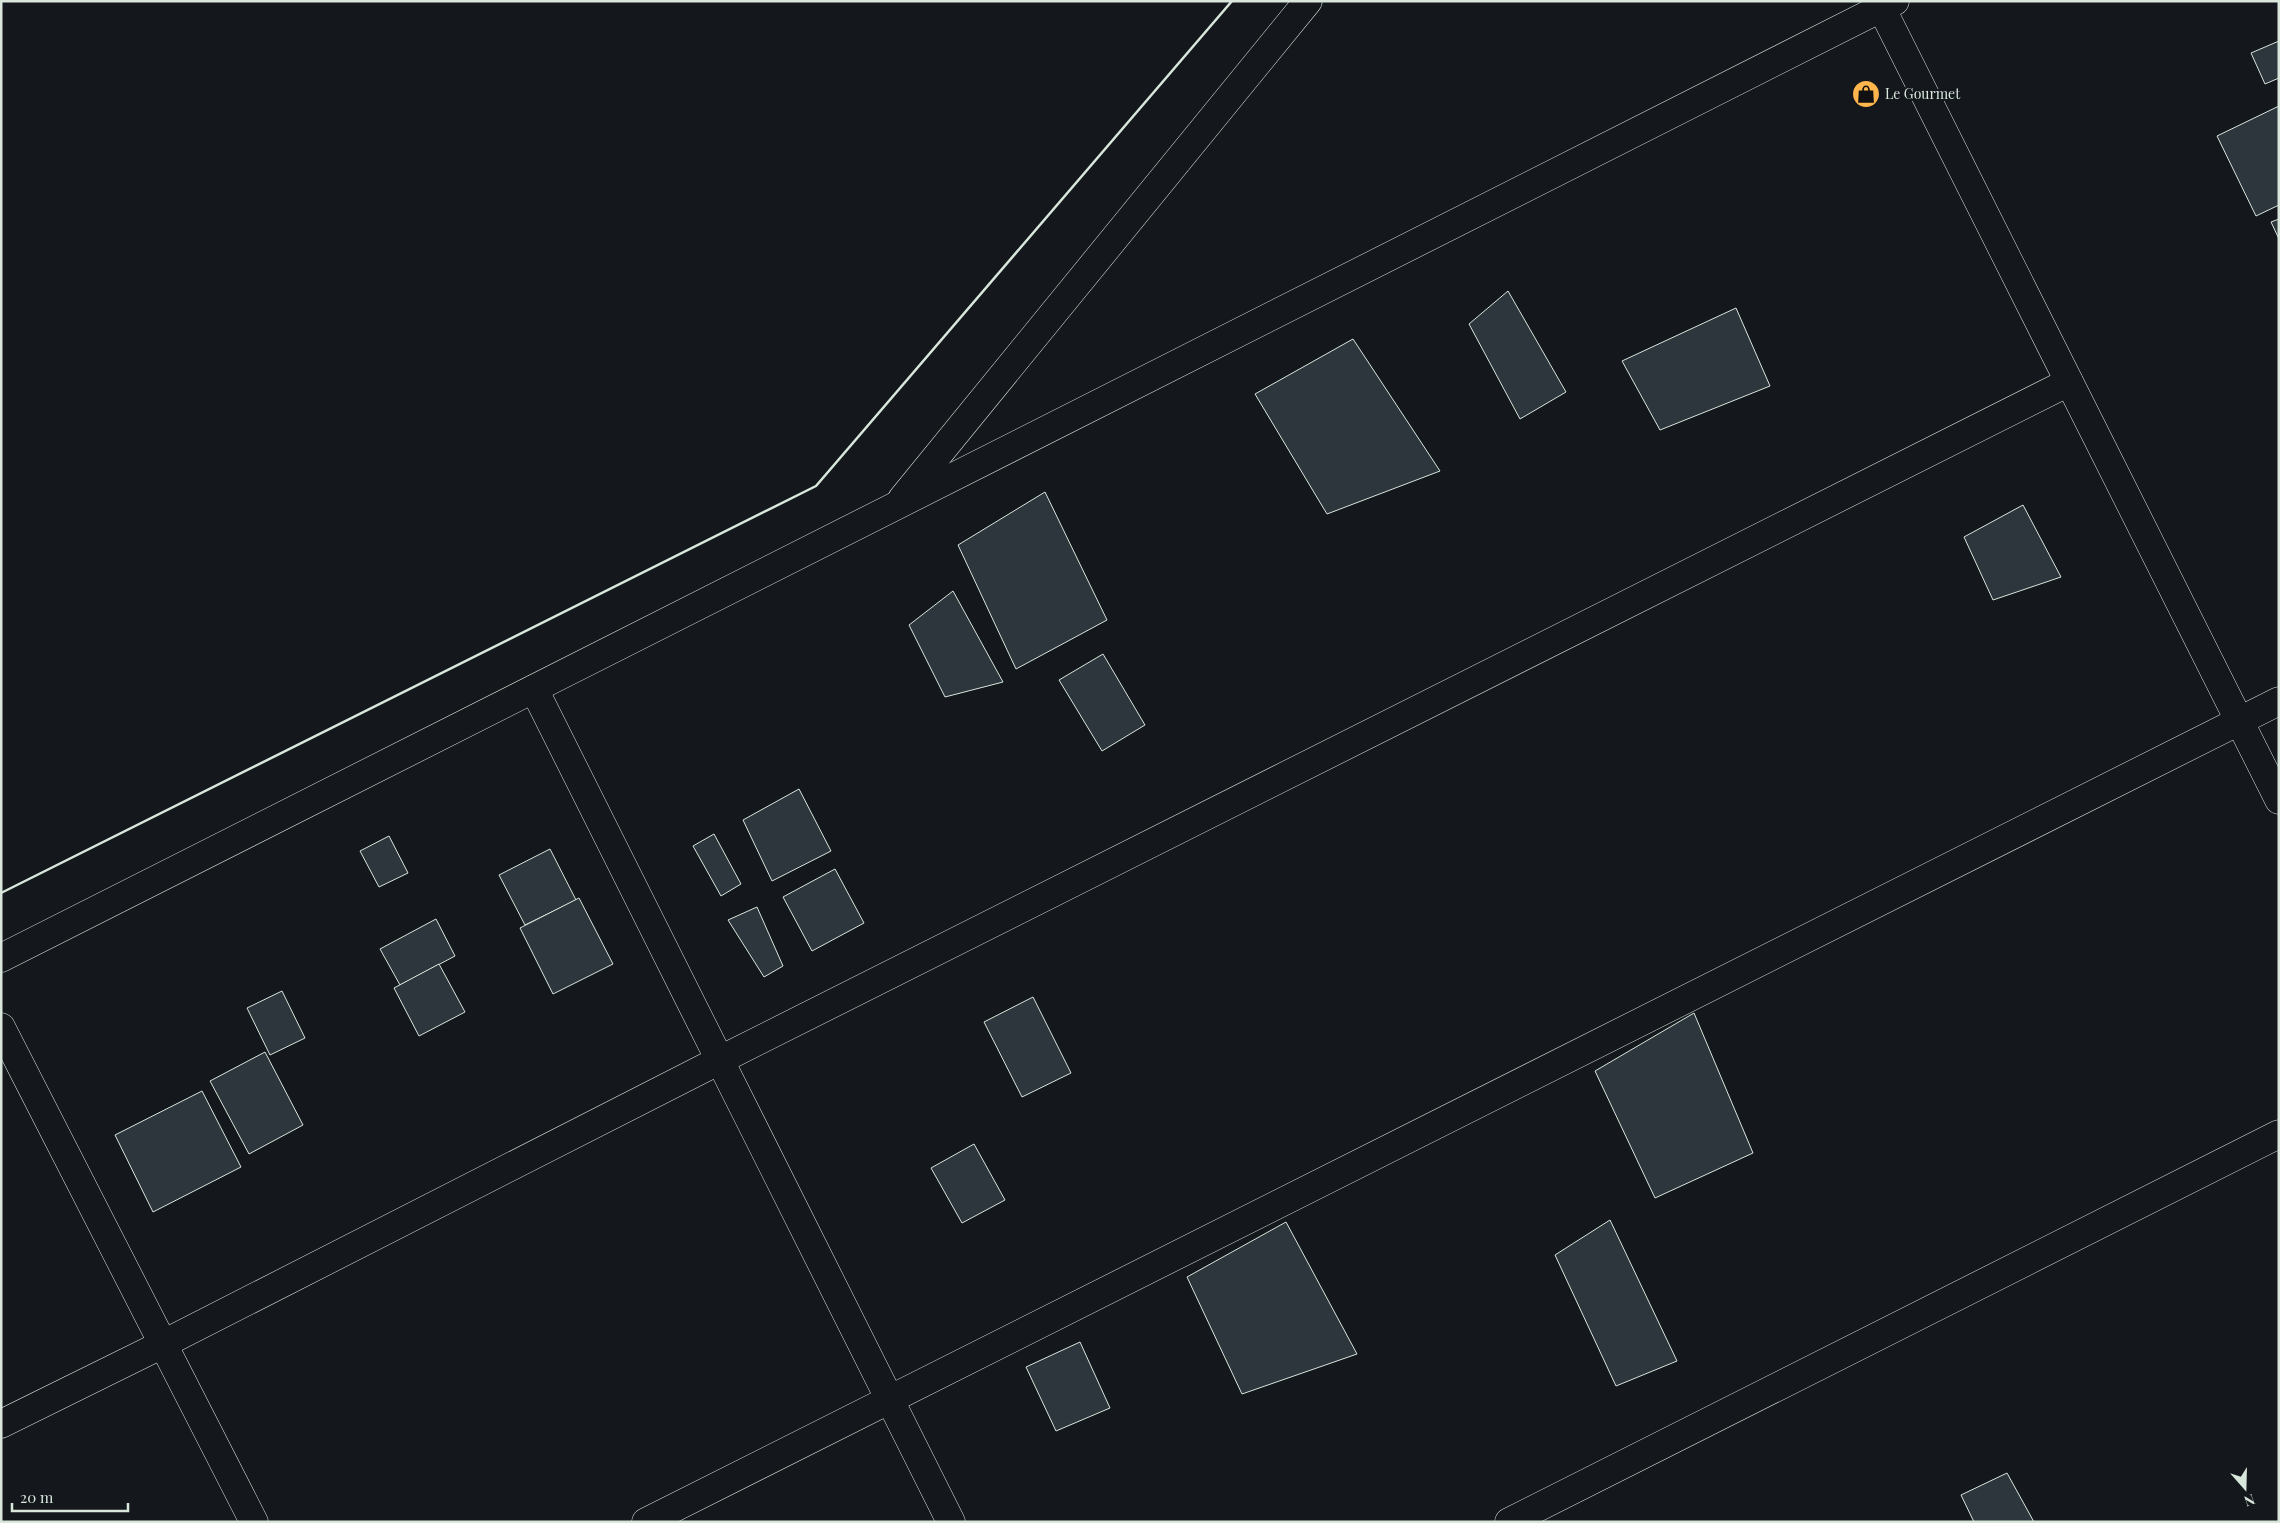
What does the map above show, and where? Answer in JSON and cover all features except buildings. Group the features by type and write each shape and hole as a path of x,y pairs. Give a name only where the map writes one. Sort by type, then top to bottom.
{"street":[{"path":"896,506 1308,1"},
{"path":"1,958 1885,3 2069,382 2279,800"},
{"path":"1,1424 163,1344 720,1060 2069,382"},
{"path":"534,689 951,1522"},
{"path":"646,1522 2279,701"},
{"path":"1,1027 254,1522"},
{"path":"1509,1522 2279,1134"}],"wall":[{"path":"1,893 816,486 1232,1"}],"place":[{"name":"Le Gourmet","path":"1866,94"}]}
